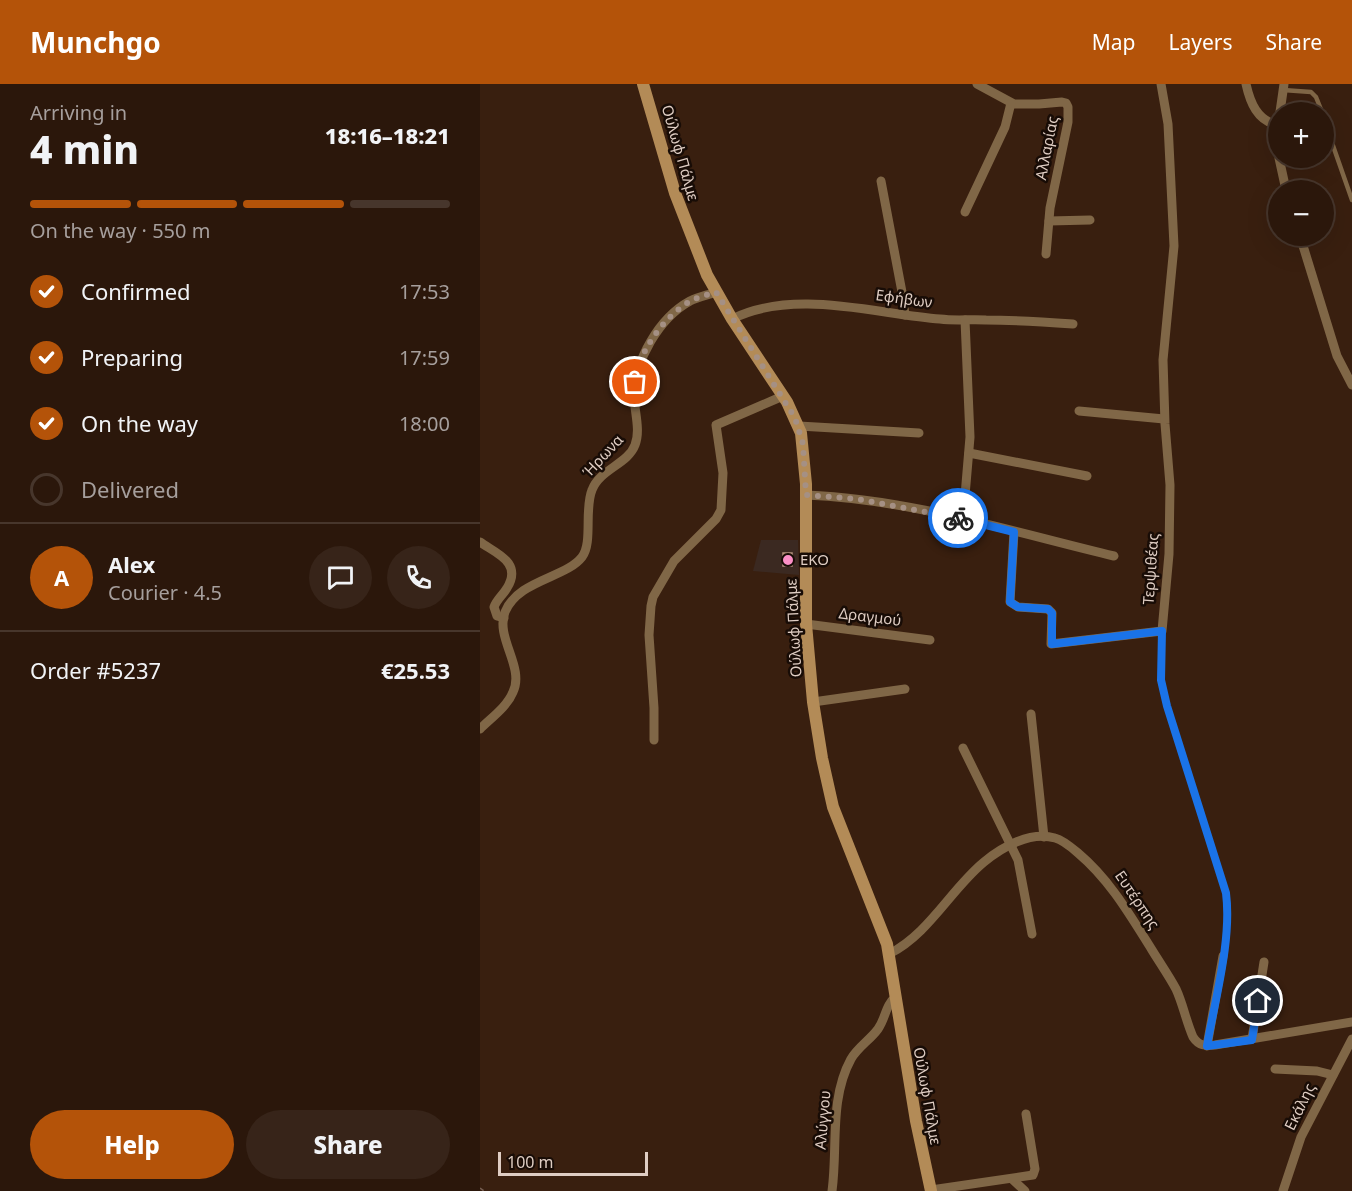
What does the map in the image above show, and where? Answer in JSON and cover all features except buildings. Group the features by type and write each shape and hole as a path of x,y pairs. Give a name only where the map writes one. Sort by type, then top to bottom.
{"street":[{"name":"Ούλωφ Πάλμε","path":"644,84 678,203 699,257 716,292 783,396 799,426 805,459 806,624 813,702 823,765 833,807 875,911 889,954 916,1121 931,1191"},
{"name":"Αλλαρίας","path":"977,84 1011,103 1062,102 1068,107 1068,122 1048,221 1046,254"},
{"name":"Τερψιθέας","path":"1161,84 1168,124 1174,246 1164,344 1164,419 1170,485 1169,554 1162,631"},
{"path":"1246,84 1250,101 1268,120"},
{"path":"1282,102 1284,87"},
{"path":"965,212 1005,127 1011,103"},
{"path":"881,181 905,315"},
{"path":"1048,221 1090,220"},
{"path":"1303,246 1337,356 1352,385"},
{"name":"Ήρωνα","path":"504,618 508,606 521,593 572,565 583,555 586,547 588,509 592,489 600,477 626,456 636,442 634,389 643,354 656,334 680,309 697,298 716,292"},
{"name":"Εφήβων","path":"732,319 762,309 791,306 836,306 939,319 1073,324"},
{"path":"963,519 969,453 965,320"},
{"path":"654,740 649,635 651,606 653,597 674,561 712,524 722,510 723,473 716,425 783,396"},
{"path":"1079,411 1164,419"},
{"path":"799,426 919,433"},
{"path":"969,453 1087,476"},
{"path":"806,495 857,499 963,519 1114,556"},
{"path":"1014,532 1010,602 1018,607 1048,609 1052,613 1052,644 1162,631"},
{"path":"480,542 500,553 510,567 509,584 494,607 496,616 504,618 515,677 514,690 506,703 480,729"},
{"name":"Δραγμού","path":"806,624 930,640"},
{"path":"813,702 905,689"},
{"path":"889,954 903,946 924,927 980,865 1011,844 1029,838 1044,837 1031,714"},
{"path":"963,748 1011,844 1023,879 1032,934"},
{"name":"Ευτέρπης","path":"1044,837 1057,838 1068,845 1108,883 1175,987 1192,1037 1198,1043 1207,1046"},
{"name":"Τερψιθέας","path":"1207,1046 1223,957"},
{"path":"1252,1040 1264,962"},
{"name":"Αλύγγου","path":"832,1191 837,1107 843,1075 853,1056 879,1028 889,1003 896,997"},
{"path":"1207,1046 1352,1022"},
{"name":"Εκάλης","path":"1283,1191 1301,1137 1352,1039"},
{"path":"1275,1070 1317,1071 1332,1075"},
{"path":"931,1191 1031,1176 1034,1173 1026,1114"},
{"path":"1012,1179 1025,1191"}],"lane":[{"path":"1284,87 1311,92 1318,102"},
{"path":"1334,148 1352,200"},
{"name":"Τερψιθέας","path":"1162,631 1161,680 1167,706 1226,893 1228,919 1223,957"}],"path":[{"path":"480,1188 484,1191"}],"shaded area":[{"path":"761,540 798,540 799,575 753,571"}],"way so far":[{"path":"635,382 643,354 672,316 691,301 716,292 787,402 799,426 805,459 806,495 857,499 958,518"}],"place":[{"name":"EKO","path":"788,560"}],"route":[{"path":"958,518 1014,532 1010,602 1018,607 1048,609 1052,613 1052,644 1162,631 1161,680 1167,706 1226,893 1228,907 1226,933 1207,1046 1252,1040 1258,1001"}]}
